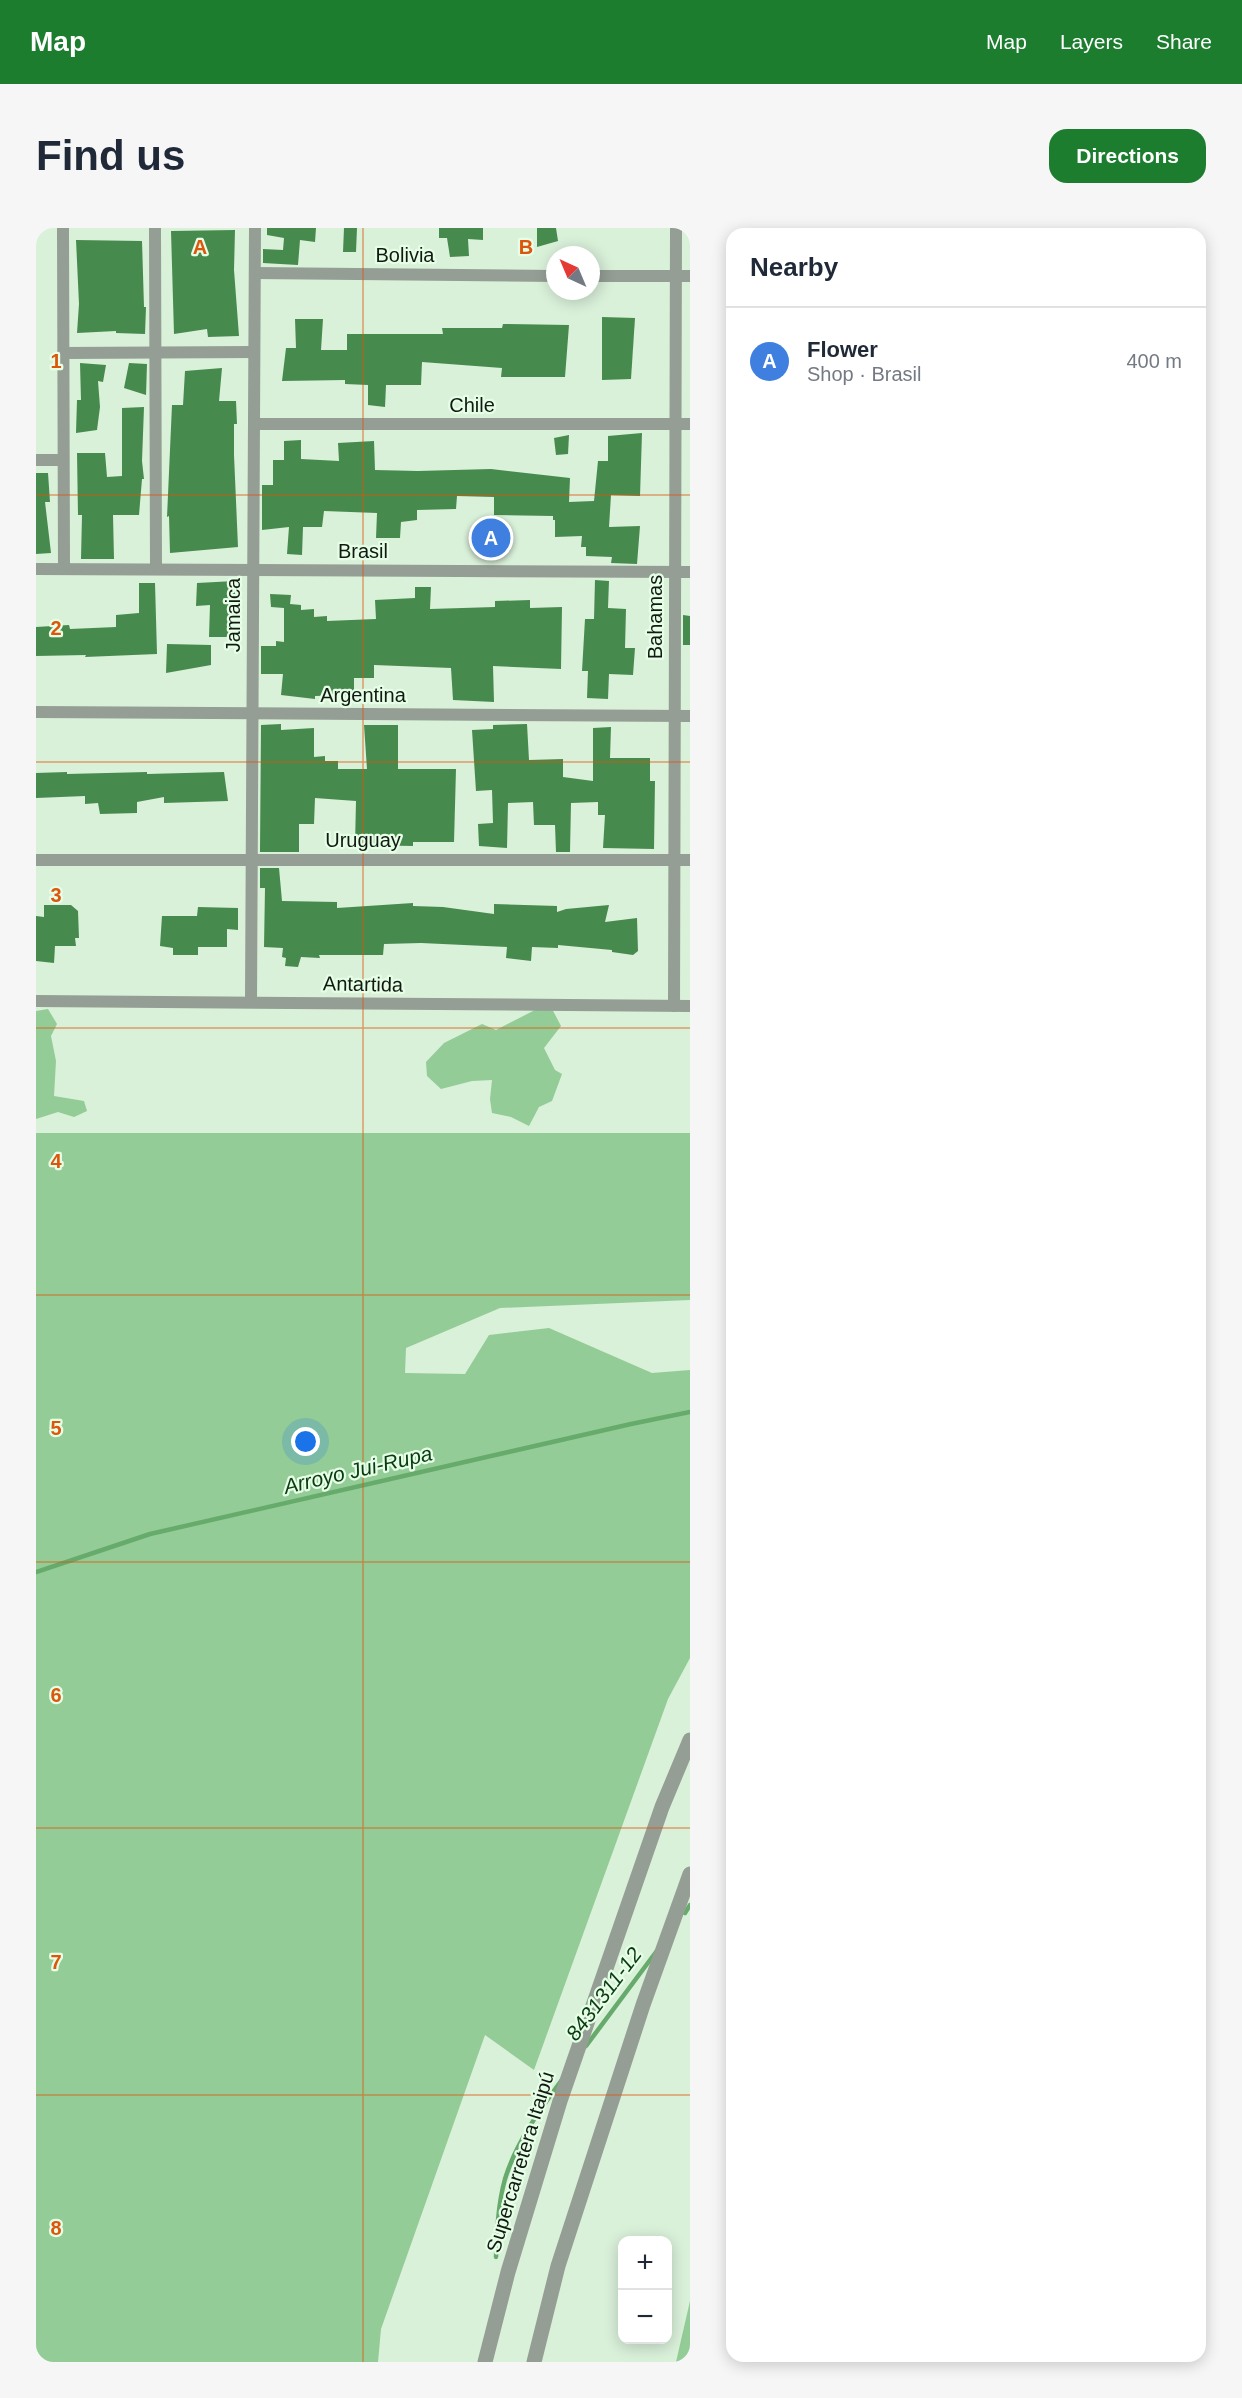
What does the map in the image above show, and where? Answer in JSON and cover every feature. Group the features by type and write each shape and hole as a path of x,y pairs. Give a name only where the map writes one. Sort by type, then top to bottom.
{"street":[{"path":"63,228 64,569"},
{"path":"155,228 156,570"},
{"name":"Jamaica","path":"251,1002 255,228"},
{"name":"Bahamas","path":"674,1006 676,228"},
{"name":"Bolivia","path":"255,273 546,276"},
{"path":"600,276 690,276"},
{"path":"63,353 255,352"},
{"name":"Chile","path":"254,424 690,424"},
{"path":"36,460 63,460"},
{"name":"Brasil","path":"36,569 690,572"},
{"name":"Argentina","path":"36,712 690,716"},
{"name":"Uruguay","path":"36,860 690,860"},
{"name":"Antartida","path":"36,1001 690,1006"},
{"name":"Supercarretera Itaipú","path":"485,2362 508,2272 560,2101 662,1807 690,1740"},
{"path":"534,2362 558,2266 643,2005 690,1874"}],"green space":[{"path":"551,1007 561,1026 544,1048 555,1070 562,1074 552,1101 539,1107 529,1126 511,1117 492,1113 490,1099 492,1080 472,1081 441,1089 427,1076 426,1062 444,1043 482,1024 496,1030 535,1010"},
{"path":"48,1009 57,1024 51,1036 56,1061 54,1096 84,1101 87,1111 74,1117 58,1112 36,1119 36,1011"},
{"path":"36,1133 690,1133 690,1300 500,1308 406,1348 405,1373 465,1374 489,1335 549,1328 652,1373 690,1370 690,1658 668,1699 534,2070 485,2035 381,2329 378,2362 36,2362"},
{"path":"690,2301 690,2362 676,2362"}],"building":[{"path":"267,228 316,228 315,242 300,240 298,265 263,263 263,249 283,250 284,238 267,235"},
{"path":"344,228 357,228 356,252 343,252"},
{"path":"439,228 483,228 483,240 468,239 469,256 450,257 447,238 439,238"},
{"path":"537,228 556,228 558,241 537,247"},
{"path":"235,230 234,270 239,336 208,337 207,329 174,334 171,231"},
{"path":"76,240 142,241 144,307 146,307 145,334 116,333 116,331 77,333 79,304"},
{"path":"602,317 635,318 631,379 602,380"},
{"path":"295,319 323,319 321,350 347,350 347,334 443,334 442,328 502,328 503,324 569,325 565,377 501,377 502,368 422,362 421,385 386,385 385,407 368,405 368,385 345,384 345,380 282,381 286,348 296,348"},
{"path":"80,363 106,365 103,382 98,381 100,407 97,430 76,433 77,400 81,400"},
{"path":"129,363 147,364 146,395 124,388"},
{"path":"222,368 219,401 236,401 237,424 234,424 234,455 238,547 170,553 169,516 167,517 172,405 183,405 185,371"},
{"path":"144,407 142,461 144,479 142,479 139,515 113,515 114,559 81,559 82,515 78,515 77,453 105,453 107,477 122,476 122,408"},
{"path":"642,433 640,496 611,495 609,527 640,526 637,564 611,563 612,557 586,556 586,547 581,547 582,536 555,537 553,516 494,515 494,497 457,496 456,509 417,510 417,520 401,522 400,538 376,538 377,513 324,511 322,527 303,527 302,555 287,554 289,527 262,530 262,485 273,485 273,460 284,460 284,441 301,440 301,459 339,461 338,443 374,441 375,470 491,469 570,478 569,502 594,501 598,461 608,461 608,436"},
{"path":"569,435 568,454 556,455 554,438"},
{"path":"36,473 48,473 50,502 45,502 51,553 36,554"},
{"path":"595,580 609,581 608,608 626,609 625,648 635,648 633,675 609,674 608,699 587,698 588,671 582,671 585,619 594,619"},
{"path":"235,581 235,637 209,637 210,605 196,606 197,583"},
{"path":"139,583 155,583 157,654 85,657 86,655 36,656 36,627 69,625 70,629 116,627 116,615 139,613"},
{"path":"415,587 431,587 430,609 495,607 495,601 530,600 530,608 562,607 561,669 493,666 494,702 453,700 451,668 374,665 374,678 354,678 354,695 315,696 315,699 281,695 283,674 261,674 261,646 276,646 276,641 284,642 284,608 271,607 270,594 291,595 290,604 301,605 301,610 314,609 314,617 327,616 327,621 376,619 375,600 415,598"},
{"path":"683,615 690,616 690,645 683,645"},
{"path":"167,644 211,645 211,665 166,673"},
{"path":"281,724 281,730 314,728 314,757 325,756 325,761 338,761 338,769 367,769 364,725 398,725 398,769 456,769 454,842 413,842 413,846 355,845 356,801 315,798 314,824 299,824 299,852 260,852 261,725"},
{"path":"527,724 529,760 563,759 563,777 593,781 593,728 611,727 610,758 650,758 650,781 655,781 654,849 603,848 605,815 598,815 598,802 571,803 570,852 556,852 555,825 534,825 533,802 508,803 507,848 479,846 478,824 493,823 492,790 476,791 472,730 493,729 493,725"},
{"path":"67,772 67,774 147,772 147,774 224,772 228,801 164,803 164,797 137,802 137,813 100,814 98,803 85,804 85,796 36,798 36,773"},
{"path":"260,868 279,868 282,901 337,902 337,908 413,903 413,906 443,907 494,914 494,904 557,906 557,912 609,905 605,922 637,918 638,951 633,955 612,952 612,950 558,945 558,948 532,947 531,961 506,958 507,947 421,943 384,944 383,955 301,957 298,967 285,966 286,958 282,957 283,948 264,947 265,888 260,888"},
{"path":"44,905 71,905 78,911 79,938 75,938 76,946 55,946 54,963 36,961 36,916 44,917"},
{"path":"198,907 238,908 238,930 227,929 227,947 198,947 198,955 173,955 173,948 160,946 162,916 197,916"}],"waterway":[{"name":"Arroyo Jui-Rupa","path":"36,1572 150,1534 690,1412"},
{"name":"8431311-12","path":"685,1913 690,1905"},
{"name":"8431311-12","path":"586,2046 656,1952"},
{"name":"8431311-12","path":"496,2257 497,2227 505,2179 515,2153 529,2128 561,2081"}],"place":[{"name":"Flower","path":"491,538"}]}
